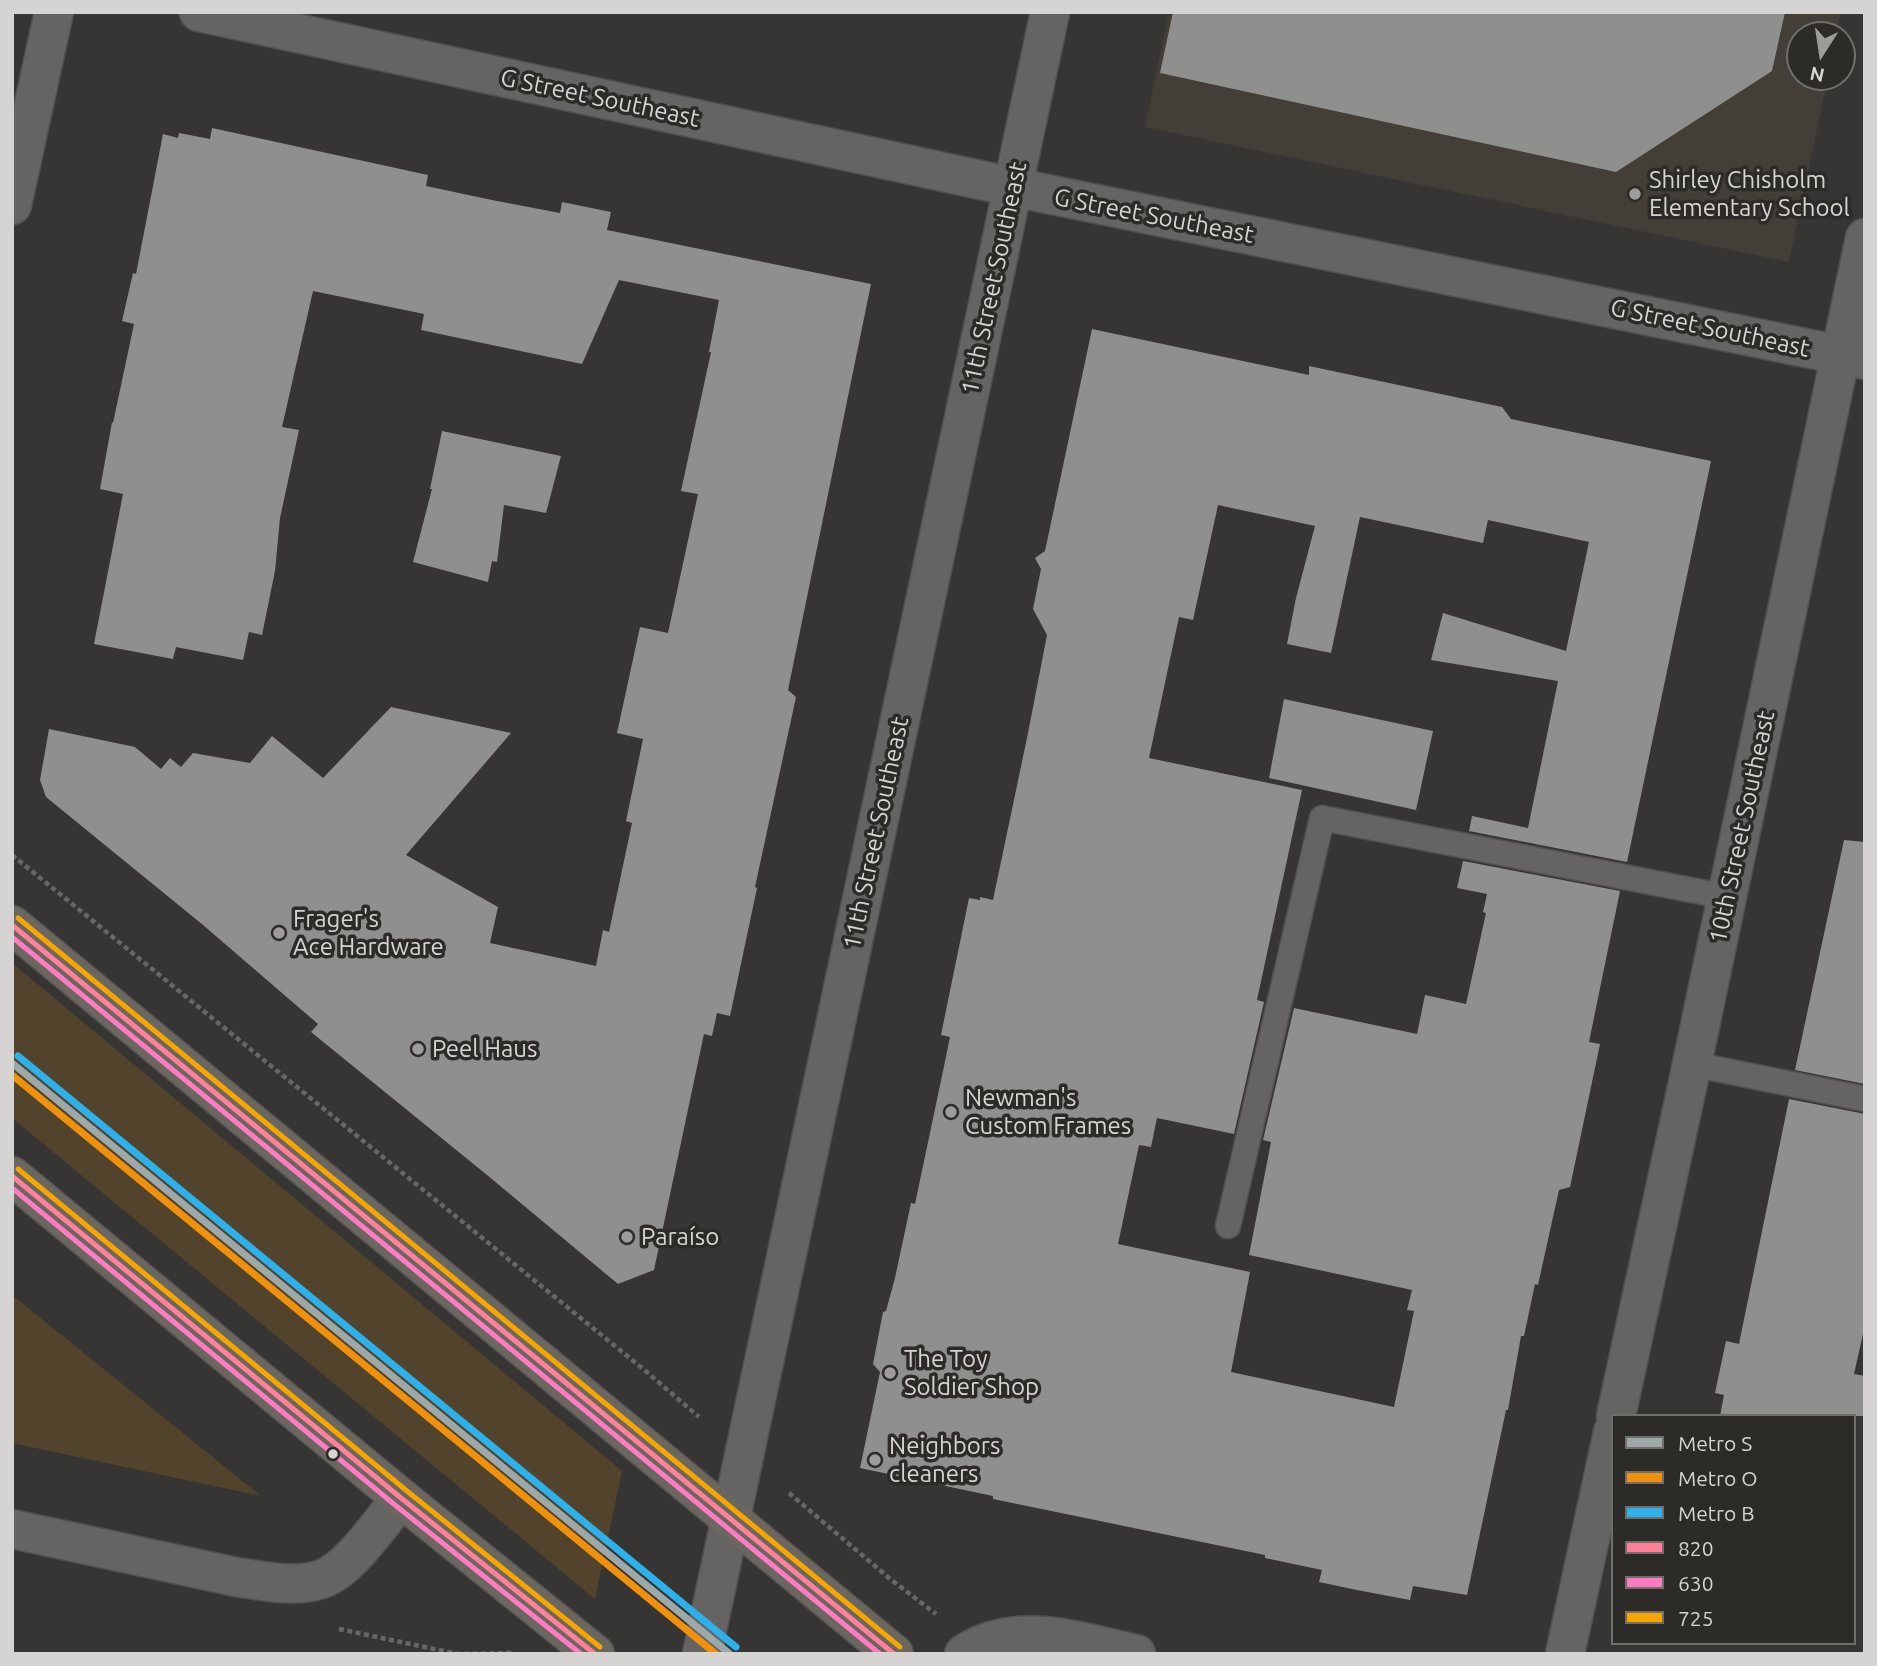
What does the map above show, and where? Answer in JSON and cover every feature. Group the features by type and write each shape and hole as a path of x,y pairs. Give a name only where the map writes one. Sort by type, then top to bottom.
{"main road":[{"path":"12,925 894,1654"},
{"path":"12,1176 401,1498 595,1654"}],"street":[{"path":"12,205 54,12"},
{"name":"G Street Southeast","path":"199,12 1013,187 1852,358"},
{"name":"11th Street Southeast","path":"702,1654 1051,12"},
{"name":"10th Street Southeast","path":"1616,1414 1727,897 1852,358 1865,238"},
{"path":"1565,1654 1611,1441"},
{"path":"12,1529 236,1577 269,1583 298,1583 322,1579 345,1564 401,1498"},
{"path":"971,1650 986,1642 1004,1638 1040,1635 1136,1654"}],"lane":[{"path":"1228,1226 1322,818 1727,897"},
{"path":"1692,1064 1865,1099"}],"path":[{"path":"12,855 631,1359 971,1650"},
{"path":"339,1629 458,1654 524,1653"}],"shaded area":[{"name":"Shirley Chisholm Elementary School","path":"1169,12 1841,12 1839,21 1786,21 1786,91 1825,91 1789,262 1145,127"},
{"path":"12,963 622,1471 595,1599 12,1118"},
{"path":"12,1295 261,1496 12,1443"}],"building":[{"path":"1173,12 1785,12 1772,71 1616,172 1160,73"},
{"path":"212,128 428,175 426,186 492,200 560,213 562,202 611,212 607,230 871,284 788,690 796,697 730,1016 717,1013 712,1036 704,1034 654,1270 618,1284 311,1032 318,1024 203,925 46,797 40,780 49,729 135,747 161,769 170,758 181,767 193,753 250,763 272,736 323,778 391,707 511,733 406,855 498,907 490,943 596,966 603,930 609,932 632,823 626,821 643,739 617,733 640,627 668,633 698,494 681,491 711,352 719,300 619,280 582,364 421,330 424,314 313,291 282,427 299,430 280,518 275,571 262,635 249,632 243,660 176,647 173,659 94,644 123,494 100,489 134,324 122,321 133,273 136,274 163,134 178,138 179,133 210,139"},
{"path":"1092,329 1309,375 1309,366 1502,407 1511,419 1711,461 1627,862 1469,831 1472,816 1528,828 1558,681 1431,660 1443,613 1566,651 1589,542 1488,520 1483,543 1360,517 1331,653 1287,644 1315,526 1218,505 1193,620 1179,617 1149,758 1302,790 1257,1000 1264,1002 1234,1134 1157,1118 1151,1147 1139,1145 1118,1244 1250,1272 1231,1372 1394,1407 1414,1311 1407,1310 1412,1290 1249,1255 1271,1142 1263,1140 1294,1008 1417,1034 1425,995 1466,1004 1486,913 1483,912 1487,894 1457,888 1463,861 1620,891 1589,1042 1600,1044 1570,1187 1559,1190 1538,1285 1535,1284 1524,1336 1521,1336 1508,1410 1467,1595 1413,1586 1410,1600 1357,1590 1319,1582 1322,1570 1265,1558 1265,1555 993,1499 993,1496 860,1468 880,1372 873,1364 883,1312 886,1311 895,1278 911,1203 915,1204 950,1037 941,1035 969,898 993,900 1028,733 1047,635 1033,609 1041,569 1035,558 1045,551"},
{"path":"442,431 561,456 546,513 504,505 497,562 492,561 488,582 413,562 432,489"},
{"path":"1284,699 1433,731 1416,810 1269,778"},
{"path":"1844,840 1865,842 1865,1084 1795,1070"},
{"path":"1789,1099 1865,1114 1865,1325 1854,1374 1865,1376 1865,1416 1720,1414 1724,1395 1715,1393 1726,1341 1739,1344"}],"metro line":[{"name":"B","path":"18,1056 736,1647"},
{"name":"S","path":"12,1063 730,1654"},
{"name":"O","path":"12,1075 716,1654"}],"transit line":[{"name":"725","path":"18,918 900,1647"},
{"name":"820","path":"12,925 894,1654"},
{"name":"630","path":"12,937 880,1654"},
{"name":"725","path":"18,1169 600,1647"},
{"name":"820","path":"12,1176 401,1498 595,1654"},
{"name":"630","path":"12,1188 395,1505 581,1654"}],"place":[{"name":"Shirley Chisholm Elementary School","path":"1635,194"},
{"name":"Frager's Ace Hardware","path":"279,933"},
{"name":"Peel Haus","path":"418,1049"},
{"name":"Newman's Custom Frames","path":"951,1112"},
{"name":"Paraíso","path":"627,1237"},
{"name":"The Toy Soldier Shop","path":"890,1373"},
{"name":"Neighbors cleaners","path":"875,1460"}]}
